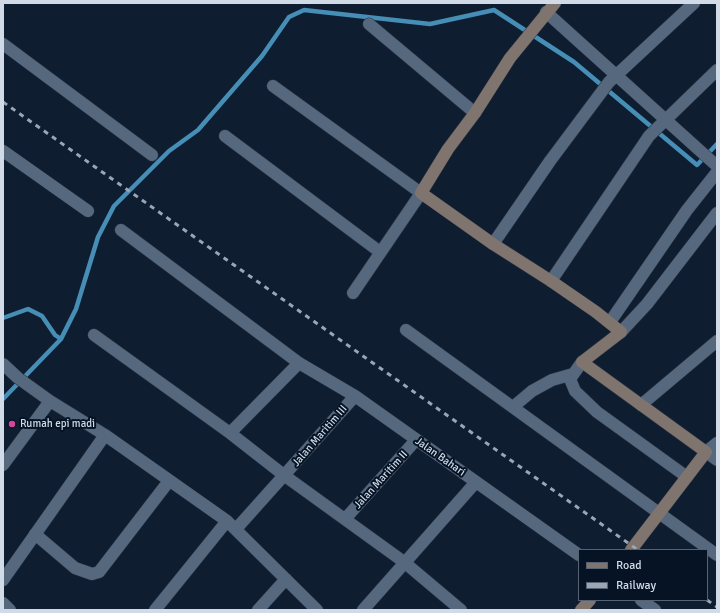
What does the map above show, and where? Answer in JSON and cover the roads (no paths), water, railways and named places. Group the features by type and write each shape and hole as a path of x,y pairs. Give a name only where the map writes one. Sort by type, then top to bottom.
{"street":[{"path":"353,293 448,149 475,113 520,43 555,3"},
{"path":"493,244 550,161 612,79 694,3"},
{"path":"543,17 612,79 662,122 701,152 716,167 610,322"},
{"path":"369,24 475,113"},
{"path":"3,44 152,155"},
{"path":"551,280 649,136 717,70"},
{"path":"273,86 493,244 551,280 610,322 621,332"},
{"path":"225,136 380,252"},
{"path":"4,154 88,211"},
{"path":"687,477 583,400 571,384 570,379 582,362 621,332 647,304 715,219"},
{"name":"Jalan Bahari","path":"121,230 299,363 355,396 578,555"},
{"path":"406,330 660,512 717,555"},
{"path":"94,335 230,433 285,476 404,562 461,610"},
{"path":"641,405 717,341"},
{"path":"582,362 717,460"},
{"path":"230,433 299,363"},
{"path":"3,364 50,401 104,434 232,525 317,610"},
{"path":"513,407 532,392 546,384 573,374"},
{"name":"Jalan Maritim III","path":"155,610 232,525 285,476 355,396"},
{"path":"3,465 50,401"},
{"path":"3,580 104,434"},
{"name":"Jalan Maritim II","path":"345,519 416,440"},
{"path":"632,549 706,452 717,443"},
{"path":"35,534 75,568 92,574 99,572 169,481"},
{"path":"363,610 476,482"},
{"path":"258,610 286,579"},
{"path":"581,610 589,601"},
{"path":"642,601 655,610"},
{"path":"3,603 10,610"}],"waterway":[{"path":"3,399 61,339 76,309 98,237 114,206 169,151 198,130 262,56 289,17 304,10 430,24 494,10 574,62 697,165 717,144"},
{"path":"3,318 28,309 42,316 55,335 61,339"}],"railway":[{"path":"3,102 637,549"},
{"path":"708,601 717,607"}],"place":[{"name":"Rumah epi madi","path":"12,424"}]}
